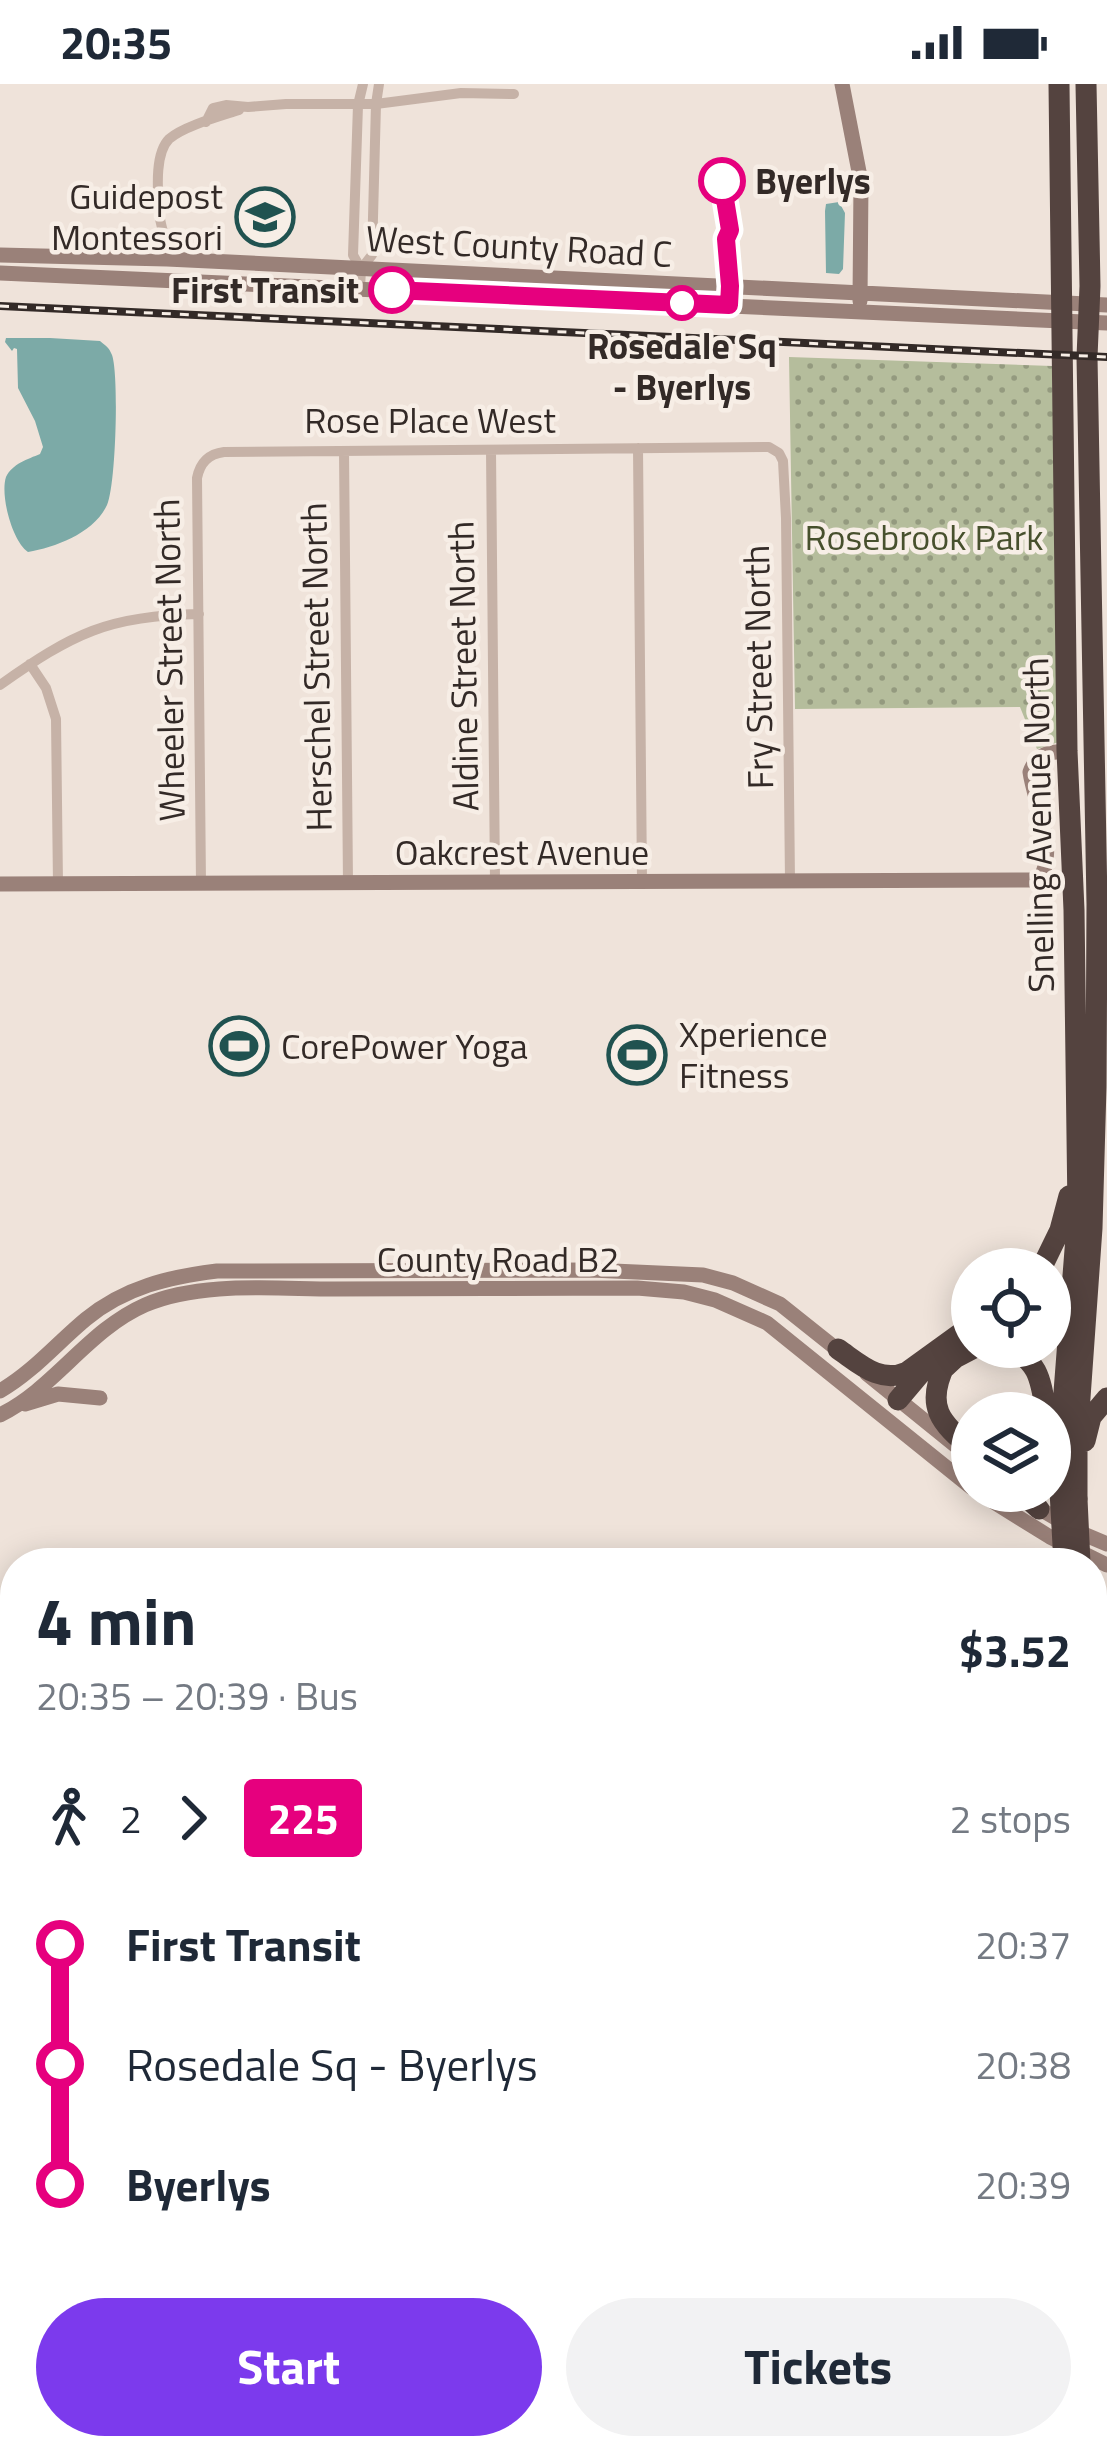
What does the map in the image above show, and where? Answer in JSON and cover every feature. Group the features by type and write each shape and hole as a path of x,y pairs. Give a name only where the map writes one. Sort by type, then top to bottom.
{"highway":[{"name":"Snelling Avenue North","path":"1059,84 1067,751 1078,1160 1071,1406"},
{"name":"Snelling Avenue North","path":"1071,1465 1092,1228 1096,1087 1088,378 1098,314 1086,84"},
{"path":"1096,1087 1107,1210"},
{"path":"1051,1248 1078,1160"},
{"path":"838,1349 876,1375 896,1378 951,1346"},
{"path":"896,1413 928,1364 951,1348"},
{"path":"896,1413 951,1359"},
{"path":"946,1365 937,1388 937,1409 951,1432"},
{"path":"1071,1480 1087,1426 1107,1398"},
{"name":"Snelling Avenue North","path":"1071,1508 1078,1548"},
{"name":"Snelling Avenue North","path":"1065,1548 1067,1512"}],"street":[{"path":"362,269 353,254 358,105 363,84"},
{"path":"360,289 362,269 372,255 379,84"},
{"path":"842,84 861,182 859,311"},
{"path":"167,260 159,217 160,157 169,140 206,122 213,108 358,105 460,93 514,94"},
{"name":"West County Road C","path":"0,255 860,292 1098,314"},
{"name":"West County Road C","path":"0,273 859,311 1062,312"},
{"path":"638,448 642,882"},
{"name":"Rose Place West","path":"224,452 769,448 779,453"},
{"name":"Aldine Street North","path":"491,450 495,882"},
{"name":"Herschel Street North","path":"344,451 348,883"},
{"name":"Wheeler Street North","path":"201,884 198,476 209,456 224,452"},
{"name":"Fry Street North","path":"779,453 786,518 790,881"},
{"path":"0,685 61,644 100,626 146,616 199,614"},
{"path":"30,664 46,688 56,719 58,884"},
{"name":"Oakcrest Avenue","path":"0,884 1036,880 1045,870 1044,822 1030,772 1046,752 1067,751"},
{"path":"592,1270 592,1288"},
{"name":"County Road B2","path":"0,1391 29,1372 105,1305 166,1278 217,1271 686,1274 733,1283 780,1304 838,1349 951,1467"},
{"name":"County Road B2","path":"0,1414 17,1406 106,1327 181,1292 592,1288 684,1292 753,1315 951,1446"},
{"path":"17,1406 54,1394 100,1398"},
{"name":"County Road B2","path":"1010,1512 1072,1548"},
{"path":"1045,1512 1107,1544"}],"green space":[{"name":"Rosebrook Park","path":"789,357 1052,366 1062,741 1037,749 1020,707 795,709"}],"water":[{"path":"839,202 845,213 843,269 839,274 826,273 826,204"},
{"path":"6,338 100,341 112,355 113,476 107,505 93,523 62,542 28,552 12,528 6,477 43,447 18,388 17,349 12,351 5,342"}],"railway":[{"path":"0,306 1107,357"}],"bus line":[{"name":"225","path":"392,290 729,305 726,239 730,230 722,181"}],"place":[{"name":"Byerlys","path":"722,181"},
{"name":"Guidepost Montessori","path":"265,217"},
{"name":"First Transit","path":"392,290"},
{"name":"Rosedale Sq - Byerlys","path":"682,303"},
{"name":"CorePower Yoga","path":"239,1046"},
{"name":"Xperience Fitness","path":"637,1055"}]}
